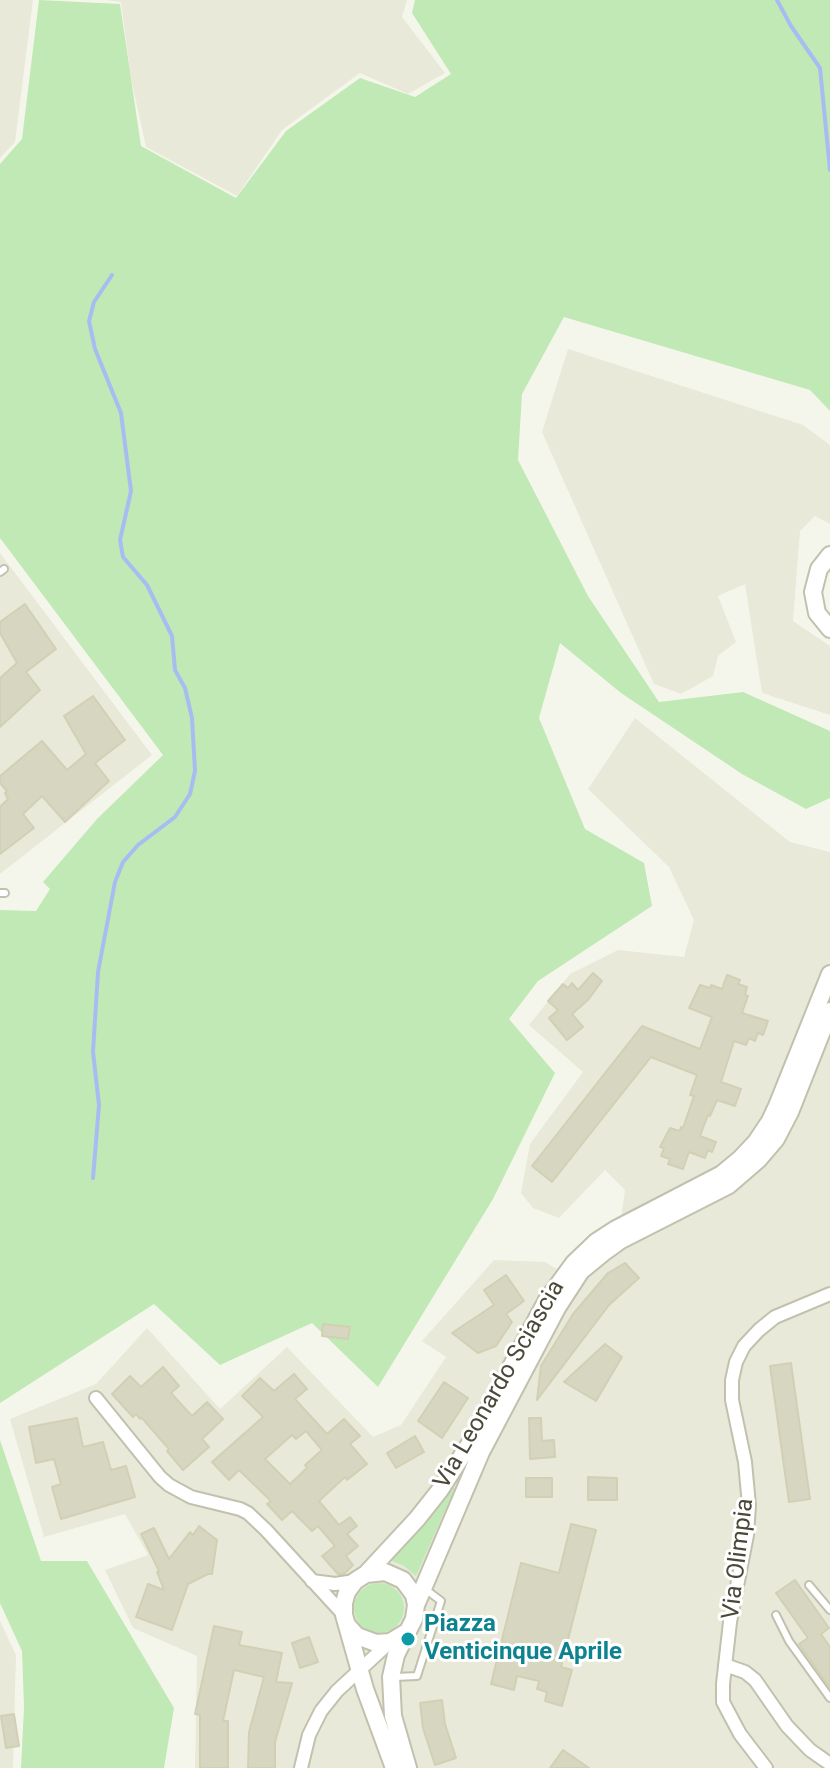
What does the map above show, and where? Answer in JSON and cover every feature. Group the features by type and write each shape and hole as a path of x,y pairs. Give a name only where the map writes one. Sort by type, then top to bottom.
{"street":[{"path":"830,555 819,569 813,592 817,613 830,629"},
{"name":"Via Leonardo Sciascia","path":"360,1577 417,1519 451,1474 535,1322 574,1263 596,1242 616,1229 708,1182 740,1159 756,1142 801,1066 823,1015 830,974"},
{"name":"Via Leonardo Sciascia","path":"416,1605 467,1483 545,1329 581,1271 621,1240 714,1193 749,1170 776,1139 790,1112 801,1066"},
{"name":"Via Olimpia","path":"766,1768 740,1734 723,1702 730,1622 747,1535 749,1505 745,1462 732,1400 732,1380 744,1346 759,1330 775,1317 830,1294"},
{"path":"96,1398 169,1485 191,1497 248,1513 312,1581 357,1636 370,1642 390,1642"},
{"path":"451,1474 467,1483"},
{"path":"312,1581 335,1584 385,1572 403,1580 414,1595 414,1619 396,1655 391,1679 393,1716 408,1768"},
{"path":"360,1577 347,1592 344,1603 346,1620 365,1689 394,1768"},
{"path":"337,1691 390,1642 407,1631"},
{"path":"301,1768 309,1735 321,1711 346,1677 354,1652"},
{"path":"725,1665 745,1672 755,1680 787,1726 810,1750 830,1764"},
{"path":"337,1691 349,1687 365,1689"}],"lane":[{"path":"391,1679 417,1676 441,1601 425,1584"},
{"path":"809,1585 830,1610"},
{"path":"776,1615 789,1641 830,1698"}],"shaded area":[{"path":"0,0 33,0 15,142 0,158"},
{"path":"107,0 407,0 402,17 445,73 408,94 360,73 282,130 237,196 146,147 131,78 121,2"},
{"path":"568,349 803,425 830,445 830,524 815,516 800,531 793,621 830,646 830,715 762,693 745,584 718,596 736,642 718,656 713,676 681,694 654,684 542,432"},
{"path":"0,553 152,755 0,874"},
{"path":"635,718 790,842 830,852 830,1768 195,1768 197,1656 133,1628 105,1570 148,1555 125,1514 44,1537 10,1419 96,1384 147,1328 220,1409 287,1347 373,1437 401,1425 446,1357 422,1341 494,1260 545,1262 557,1269 592,1236 621,1218 625,1190 605,1170 559,1218 533,1208 521,1193 530,1144 583,1072 529,1025 570,974 618,950 684,957 694,920 669,867 588,789"},
{"path":"0,1621 16,1655 13,1768 0,1768"}],"green space":[{"path":"39,0 120,4 141,146 236,198 286,131 360,78 415,97 451,74 412,13 415,0 830,0 830,411 810,390 564,317 522,394 518,460 588,596 659,702 743,692 830,731 830,798 806,809 742,774 621,693 560,643 539,718 585,829 644,863 652,906 538,981 509,1019 555,1073 493,1199 378,1387 312,1323 220,1365 154,1304 0,1403 0,910 36,911 50,889 43,882 97,819 163,755 0,538 0,164 22,139"},
{"path":"0,1440 41,1561 87,1561 174,1708 164,1768 21,1768 24,1707 22,1651 0,1603"},
{"path":"452,1486 455,1488 416,1576 390,1560 442,1503"},
{"path":"379,1583 397,1590 404,1608 397,1626 379,1633 361,1626 354,1608 361,1590"}],"building":[{"path":"25,604 56,649 26,672 40,690 0,727 0,678 17,663 0,633 0,622"},
{"path":"93,696 125,740 95,763 109,781 65,822 42,796 23,814 34,828 0,854 0,807 8,799 0,776 42,741 67,770 86,754 64,716"},
{"path":"593,973 602,981 588,1000 572,1014 583,1027 567,1040 549,1018 558,1010 548,1001 563,984 568,988 572,983 578,990"},
{"path":"727,975 740,980 738,984 747,987 745,995 748,996 742,1013 768,1021 763,1035 758,1033 755,1041 749,1038 746,1045 734,1041 721,1082 741,1089 735,1106 717,1100 708,1115 700,1136 716,1142 712,1152 708,1150 705,1158 689,1152 683,1169 668,1164 670,1159 661,1156 664,1148 660,1147 670,1128 680,1131 683,1128 694,1096 690,1095 697,1075 651,1057 552,1182 532,1166 642,1026 700,1049 712,1017 689,1008 700,985 722,989"},
{"path":"625,1263 639,1278 609,1305 537,1400 541,1366 573,1314 608,1273"},
{"path":"506,1275 524,1301 506,1314 512,1322 496,1346 478,1353 452,1333 494,1305 484,1290"},
{"path":"323,1324 350,1327 348,1339 322,1336"},
{"path":"605,1344 622,1357 596,1401 564,1382"},
{"path":"791,1363 810,1499 789,1502 770,1366"},
{"path":"163,1367 179,1386 171,1393 192,1416 207,1402 223,1419 202,1439 209,1447 183,1470 141,1417 136,1414 133,1417 112,1394 130,1376 141,1387"},
{"path":"294,1374 307,1389 295,1399 327,1434 344,1419 360,1436 350,1444 367,1464 347,1480 345,1477 319,1501 339,1525 350,1517 357,1526 347,1534 358,1546 346,1556 353,1565 344,1574 338,1574 322,1556 335,1546 318,1526 312,1531 292,1511 282,1520 267,1504 271,1501 239,1470 229,1480 212,1462 263,1417 242,1396 260,1378 274,1391","holes":["306,1431 322,1450 290,1484 265,1459 292,1435 296,1439"]},
{"path":"444,1382 468,1398 442,1438 418,1421"},
{"path":"77,1418 83,1447 103,1442 111,1470 126,1466 135,1497 61,1519 52,1487 61,1484 54,1459 36,1463 29,1427"},
{"path":"529,1418 541,1418 542,1441 554,1440 555,1457 530,1459"},
{"path":"415,1436 424,1452 396,1468 387,1453"},
{"path":"588,1477 617,1478 617,1500 588,1500"},
{"path":"526,1478 552,1478 552,1497 526,1497"},
{"path":"571,1524 596,1530 561,1667 572,1670 562,1706 545,1701 547,1692 537,1689 539,1681 517,1676 514,1690 491,1684 521,1563 559,1573"},
{"path":"199,1526 217,1540 212,1574 188,1584 172,1630 136,1617 148,1584 164,1590 159,1571 141,1534 154,1528 169,1559 190,1532 193,1535"},
{"path":"795,1580 829,1628 821,1634 830,1647 830,1688 799,1644 808,1638 776,1593"},
{"path":"214,1626 242,1632 239,1645 282,1653 276,1682 292,1683 275,1742 275,1768 248,1768 249,1732 264,1677 234,1670 223,1721 228,1721 228,1768 200,1768 200,1715 195,1714"},
{"path":"309,1637 318,1662 300,1668 292,1643"},
{"path":"442,1700 445,1724 456,1758 435,1765 423,1728 420,1703"},
{"path":"14,1714 19,1746 6,1748 1,1716"},
{"path":"563,1750 589,1768 550,1768"}],"waterway":[{"path":"777,0 820,68 830,170"},
{"path":"93,1178 99,1105 93,1052 98,972 115,882 123,862 138,845 175,817 190,794 195,771 192,718 185,688 175,670 172,636 147,585 123,557 120,540 131,491 121,413 95,349 89,321 94,302 112,275"}],"place":[{"name":"Piazza Venticinque Aprile","path":"408,1639"}]}
